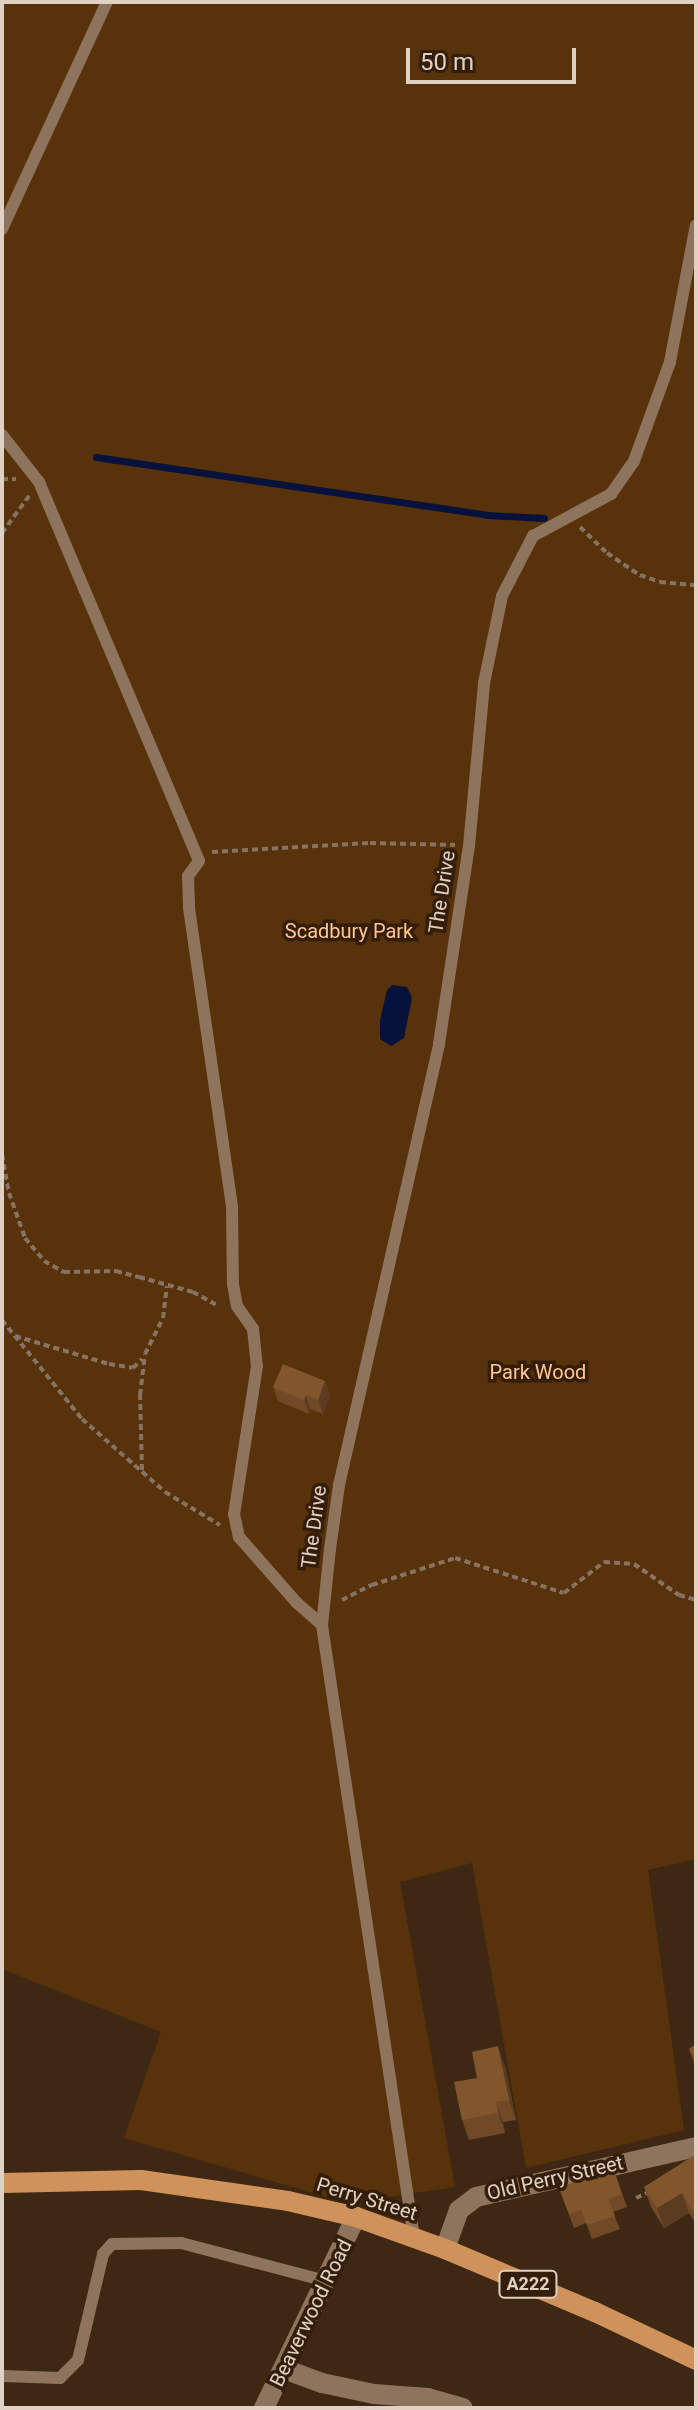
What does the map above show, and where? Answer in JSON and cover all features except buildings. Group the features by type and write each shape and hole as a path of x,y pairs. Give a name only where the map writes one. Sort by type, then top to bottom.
{"main road":[{"name":"Perry Street","path":"2,2183 141,2180 288,2201 356,2217 445,2249 595,2312 696,2360"}],"street":[{"name":"Old Perry Street","path":"445,2249 459,2210 476,2197 696,2147"},
{"name":"Beaverwood Road","path":"264,2408 356,2217"},
{"path":"284,2369 322,2383 374,2394 428,2398 463,2408"}],"lane":[{"path":"2,229 107,2"},
{"name":"The Drive","path":"414,2238 322,1621 339,1485 439,1044 469,846 484,683 502,596 533,536 611,494 634,461 670,362 696,225"},
{"path":"2,435 39,482 197,853 199,861 188,876 189,908 232,1207 233,1284 237,1306 253,1329 257,1366 234,1514 239,1537 297,1603 322,1621"},
{"path":"2,2376 60,2378 78,2360 103,2254 112,2244 181,2243 326,2281"}],"path":[{"path":"2,533 39,482"},
{"path":"567,515 607,553 640,575 660,582 696,585"},
{"path":"197,853 370,843 469,846"},
{"path":"2,1154 9,1193 25,1238 44,1261 64,1272 116,1271 193,1292 223,1310"},
{"path":"142,1472 140,1395 144,1358 163,1318 167,1286"},
{"path":"2,1320 82,1419 165,1492 239,1537"},
{"path":"13,1335 133,1368 144,1358"},
{"path":"322,1621 347,1597 372,1585 455,1558 564,1593 604,1562 634,1564 679,1595 696,1600"},
{"path":"636,2198 660,2187"}],"green space":[{"name":"Scadbury Park","path":"2,2 696,2 696,1859 648,1870 684,2130 526,2168 472,1863 400,1882 455,2187 348,2203 124,2138 161,2032 2,1969"}],"shaded area":[{"path":"392,985 407,987 412,998 404,1038 391,1046 380,1039 380,1020 387,990"}],"waterway":[{"path":"96,457 488,515 544,518"}],"park label":[{"name":"Park Wood","path":"538,1372"}]}
